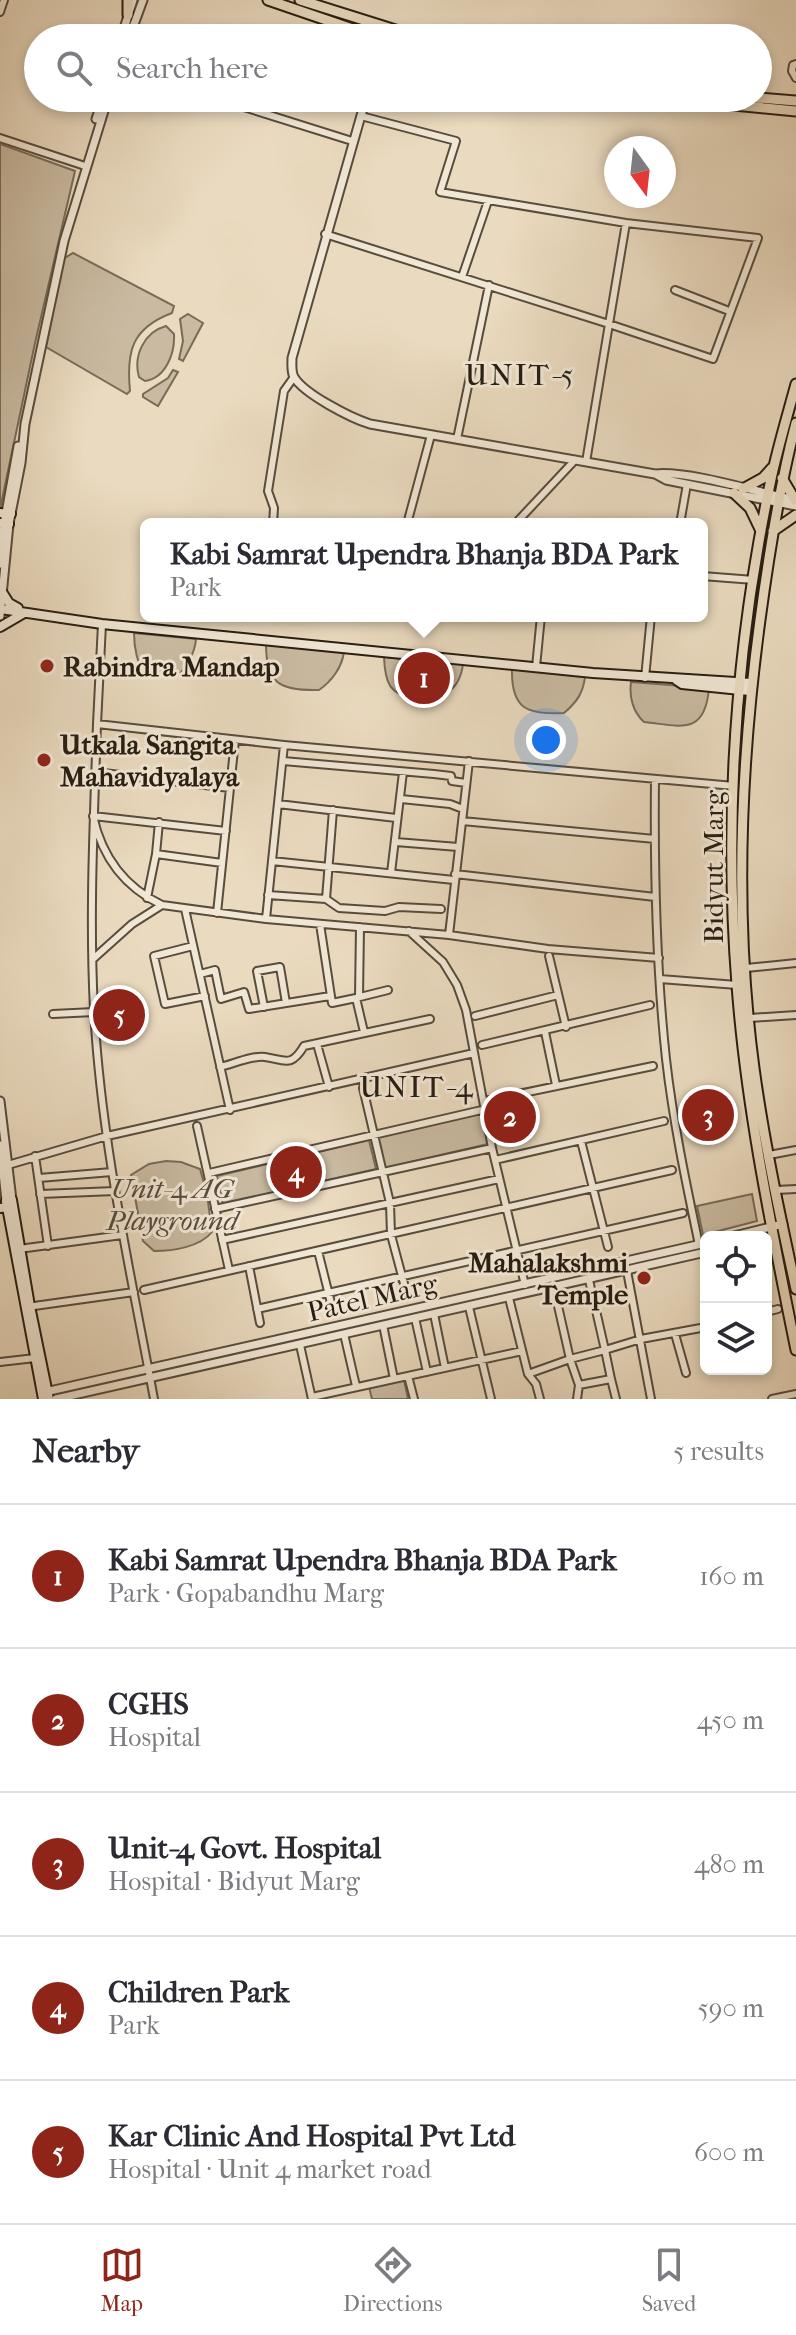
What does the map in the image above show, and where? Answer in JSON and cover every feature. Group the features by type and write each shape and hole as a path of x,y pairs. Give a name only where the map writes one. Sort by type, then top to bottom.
{"main road":[{"path":"128,15 131,0"},
{"path":"268,0 347,24"},
{"path":"300,0 357,24"},
{"path":"772,99 796,101"},
{"path":"772,109 796,111"},
{"name":"Bidyut Marg","path":"796,384 775,465 773,499 745,687 737,985 746,1074 796,1350"},
{"name":"Bidyut Marg","path":"773,499 782,478 796,423"},
{"path":"775,465 763,478 739,491 767,533 796,515"},
{"path":"782,478 796,502"},
{"name":"Bidyut Marg","path":"767,533 754,580 734,786 754,1067 776,1190 776,1231 794,1270 796,1289"},
{"path":"2,592 9,603 25,612"},
{"path":"0,609 102,624 675,680 682,684 745,687"},
{"path":"0,627 25,612"},
{"path":"6,1204 18,1249 35,1358 45,1395"},
{"path":"27,1307 45,1395"}],"street":[{"path":"0,12 4,0"},
{"path":"134,24 143,0"},
{"path":"125,24 128,15"},
{"path":"796,64 792,71 796,78"},
{"path":"0,566 5,519 41,327 83,166 101,112"},
{"path":"260,112 352,141"},
{"path":"273,518 274,508 268,491 284,391 294,377 292,358 362,112"},
{"path":"325,234 713,359 758,238 626,223 440,192 456,141 361,116"},
{"path":"0,138 83,166"},
{"path":"462,277 488,201"},
{"path":"586,462 626,223"},
{"path":"457,439 489,285"},
{"path":"675,290 729,311"},
{"path":"294,377 319,397 358,420 796,502"},
{"path":"409,518 431,435"},
{"path":"521,518 575,460"},
{"path":"681,518 688,481"},
{"path":"0,616 5,519"},
{"path":"708,576 754,580"},
{"path":"536,667 540,622"},
{"path":"645,678 650,622"},
{"path":"102,624 93,816 94,1012 112,1172 154,1399"},
{"path":"97,724 284,745 734,786"},
{"path":"217,913 235,740"},
{"path":"266,919 284,745"},
{"path":"283,761 451,776 452,781 466,783"},
{"path":"449,935 469,761"},
{"path":"95,772 230,788"},
{"path":"391,873 403,772"},
{"path":"655,779 655,897 666,1063 700,1234"},
{"path":"401,799 450,804 463,809"},
{"path":"278,804 396,818"},
{"path":"326,899 333,810"},
{"path":"93,816 226,831"},
{"path":"93,816 103,852 122,877 147,898 162,905 266,919 659,958"},
{"path":"462,821 655,839"},
{"path":"147,898 159,822"},
{"path":"396,842 458,847"},
{"path":"156,854 222,863"},
{"path":"272,861 655,897"},
{"path":"268,895 326,899 339,908 385,911 399,907 441,909"},
{"path":"92,959 132,924 162,905"},
{"path":"185,909 230,1110"},
{"path":"320,924 332,1003 388,990"},
{"path":"360,927 358,998 364,1032"},
{"path":"409,931 443,962 457,985 466,1010 492,1148 525,1285"},
{"path":"193,946 154,956 165,1004 205,996"},
{"path":"549,956 566,1027"},
{"path":"746,968 796,963"},
{"path":"264,1007 257,971 280,967 286,1003"},
{"path":"200,974 215,970 221,999 244,992 249,1009 330,996"},
{"path":"660,979 737,985"},
{"path":"475,1016 558,995"},
{"path":"482,1045 650,1005"},
{"path":"53,1014 94,1012"},
{"path":"750,1018 796,1015"},
{"path":"220,1067 265,1057 281,1062 290,1060 296,1058 304,1046 430,1019"},
{"path":"545,1032 556,1085"},
{"path":"317,1044 329,1087"},
{"path":"8,1165 107,1136 474,1053"},
{"path":"209,1173 374,1135 556,1085 653,1066"},
{"path":"363,1088 390,1203 391,1235 406,1291"},
{"path":"0,1101 8,1165 6,1204"},
{"path":"495,1160 664,1121"},
{"path":"197,1126 229,1270"},
{"path":"581,1141 608,1247"},
{"path":"0,1145 6,1204"},
{"path":"215,1209 492,1148"},
{"path":"769,1155 796,1150"},
{"path":"35,1156 48,1246"},
{"path":"144,1290 672,1170"},
{"path":"39,1178 112,1172"},
{"path":"222,1240 499,1179"},
{"path":"776,1190 796,1189"},
{"path":"40,1194 115,1191"},
{"path":"257,1309 683,1213"},
{"path":"18,1249 122,1235"},
{"name":"Patel Marg","path":"45,1395 300,1345 509,1298 553,1283 700,1245"},
{"path":"318,1251 332,1307"},
{"name":"Patel Marg","path":"56,1399 525,1285 589,1280 700,1253"},
{"path":"249,1266 260,1323"},
{"path":"627,1271 651,1399"},
{"path":"589,1280 616,1399"},
{"path":"553,1283 579,1385 577,1399"},
{"path":"27,1307 134,1292"},
{"path":"509,1298 528,1374 536,1384 540,1399"},
{"path":"469,1307 483,1360 488,1399"},
{"path":"772,1310 778,1309"},
{"path":"434,1314 445,1368"},
{"path":"415,1318 427,1372"},
{"path":"383,1325 394,1379"},
{"path":"528,1374 641,1339 700,1328"},
{"path":"344,1334 356,1386"},
{"path":"675,1334 686,1373"},
{"path":"300,1345 312,1398 522,1351"},
{"path":"0,1362 35,1358"},
{"path":"408,1376 414,1399"},
{"path":"579,1385 611,1379"},
{"path":"772,1399 796,1394"}],"green space":[{"path":"0,144 75,171 0,509"},
{"path":"73,253 174,306 172,313 148,326 134,343 129,364 130,391 127,394 46,347 63,259"},
{"path":"188,314 203,323 183,361 179,359 183,341 180,319"},
{"path":"166,326 174,334 168,364 159,375 145,381 139,377 139,353 146,339"},
{"path":"173,370 178,372 158,406 143,397 168,378"},
{"path":"134,633 196,639 190,659 177,676 146,674 138,661"},
{"path":"266,644 344,652 336,673 319,690 294,689 272,676"},
{"path":"384,657 463,664 459,680 453,688 440,699 428,700 399,694 394,690 387,680"},
{"path":"512,669 585,677 583,688 564,713 531,711 518,701 514,693"},
{"path":"631,682 709,688 707,703 696,721 689,724 644,722 633,704"},
{"path":"481,1110 488,1144 385,1168 377,1135"},
{"path":"369,1140 376,1169 223,1204 217,1176"},
{"name":"Unit-4 AG Playground","path":"181,1162 200,1169 212,1232 193,1245 154,1251 143,1241 131,1175 149,1164"},
{"path":"752,1194 757,1221 718,1231 702,1231 697,1206"},
{"path":"404,1380 408,1399 372,1399 369,1387"}],"place":[{"name":"Rabindra Mandap","path":"47,666"},
{"name":"Kabi Samrat Upendra Bhanja BDA Park","path":"424,678"},
{"name":"Utkala Sangita Mahavidyalaya","path":"44,760"},
{"name":"Kar Clinic And Hospital Pvt Ltd","path":"119,1015"},
{"name":"Unit-4 Govt. Hospital","path":"708,1115"},
{"name":"CGHS","path":"510,1117"},
{"name":"Children Park","path":"296,1172"},
{"name":"Mahalakshmi Temple","path":"644,1278"}],"district":[{"name":"UNIT-5","path":"520,375"},
{"name":"UNIT-4","path":"417,1087"}]}
